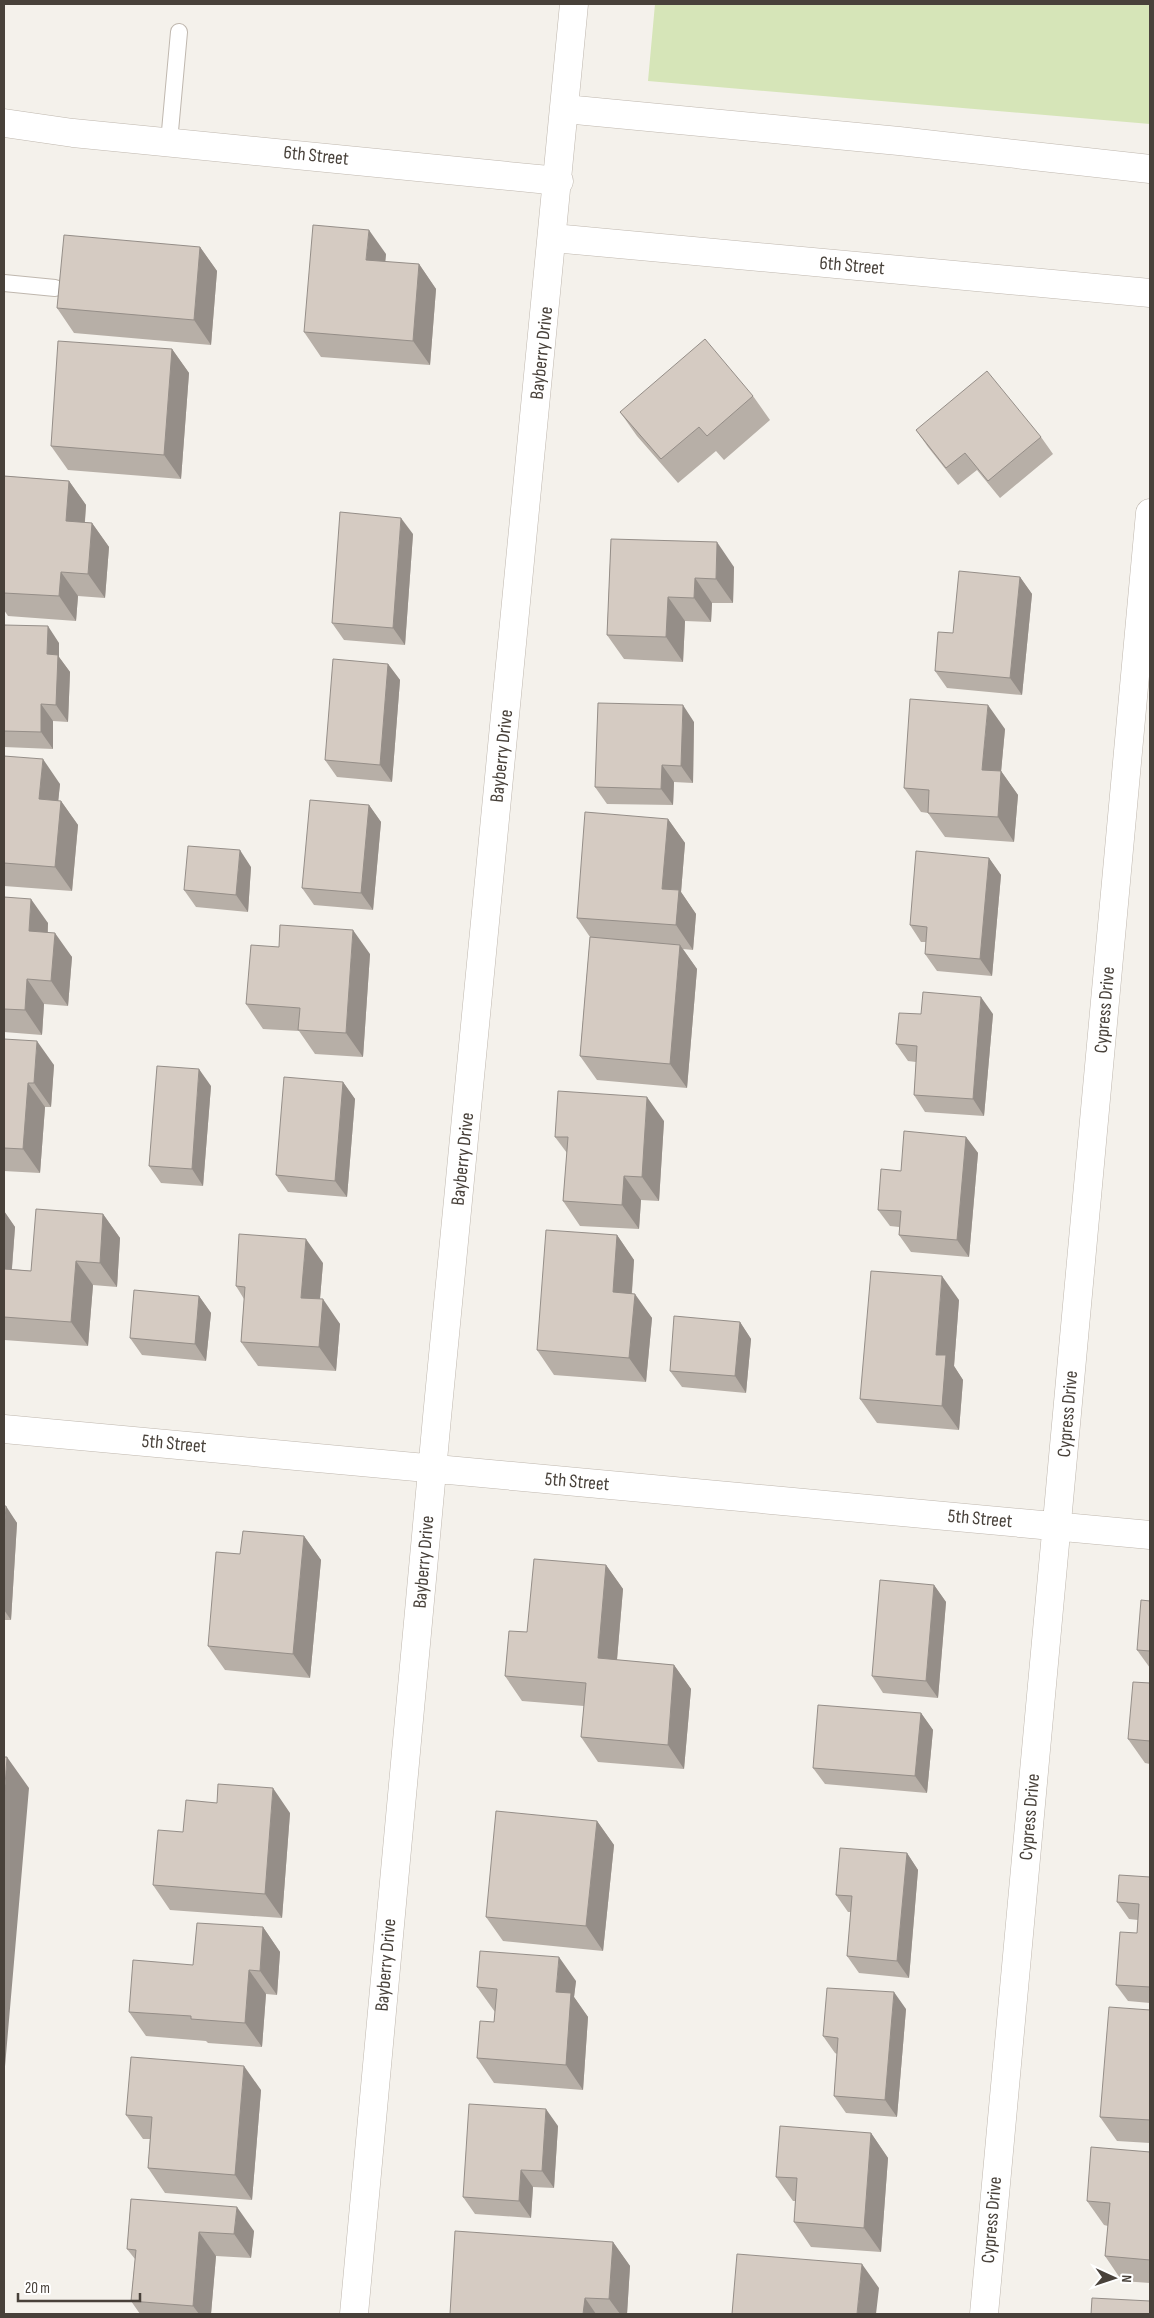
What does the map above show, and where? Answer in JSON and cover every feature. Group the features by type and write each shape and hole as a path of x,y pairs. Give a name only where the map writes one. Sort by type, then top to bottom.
{"street":[{"name":"Bayberry Drive","path":"354,2314 432,1468 559,181 574,4"},
{"path":"565,110 899,141 1150,169"},
{"name":"6th Street","path":"4,123 73,133 559,181"},
{"name":"6th Street","path":"553,238 1150,293"},
{"name":"Cypress Drive","path":"984,2314 1150,513"},
{"name":"5th Street","path":"4,1429 1150,1535"}],"lane":[{"path":"169,142 179,32"},
{"path":"4,283 55,288"}],"green space":[{"path":"655,4 1150,4 1150,124 648,81"}],"building":[{"path":"313,225 369,230 366,260 419,264 413,341 304,332"},
{"path":"64,235 200,247 194,320 57,308"},
{"path":"705,339 753,396 707,436 699,427 661,459 620,412"},
{"path":"58,341 172,349 164,455 51,446"},
{"path":"987,371 1041,437 988,481 965,453 946,468 916,430"},
{"path":"4,476 69,481 66,521 92,523 88,574 61,572 59,596 4,593"},
{"path":"340,512 401,518 393,628 332,623"},
{"path":"611,539 717,542 716,579 695,578 694,598 668,597 666,637 607,635"},
{"path":"959,571 1020,577 1010,678 935,671 938,632 953,633"},
{"path":"4,625 48,626 47,654 58,655 56,705 41,704 41,732 4,731"},
{"path":"333,659 388,664 380,765 325,760"},
{"path":"910,699 988,705 982,770 1001,771 998,817 928,813 929,790 904,788"},
{"path":"598,703 683,705 681,766 662,765 661,789 595,787"},
{"path":"4,756 43,759 39,799 61,801 55,867 4,863"},
{"path":"310,800 369,805 361,893 302,888"},
{"path":"585,812 668,819 662,889 679,890 676,925 577,918"},
{"path":"188,846 240,850 236,895 184,890"},
{"path":"916,851 989,858 980,959 925,954 927,927 910,925"},
{"path":"4,897 31,899 29,931 55,933 51,981 27,979 25,1010 4,1009"},
{"path":"280,925 353,930 346,1033 298,1030 300,1008 246,1004 251,945 279,947"},
{"path":"590,937 680,945 670,1064 580,1056"},
{"path":"923,992 981,997 973,1099 914,1095 917,1046 896,1044 899,1013 921,1014"},
{"path":"4,1039 37,1041 34,1083 28,1083 23,1149 4,1148"},
{"path":"157,1066 199,1069 192,1169 149,1166"},
{"path":"284,1077 343,1082 335,1181 276,1175"},
{"path":"558,1091 647,1097 642,1177 624,1176 622,1205 563,1201 568,1137 555,1137"},
{"path":"904,1131 966,1137 957,1240 899,1235 901,1211 878,1210 881,1169 901,1171"},
{"path":"36,1209 103,1214 100,1263 76,1261 71,1322 4,1317 4,1269 31,1271"},
{"path":"546,1230 617,1235 613,1292 635,1294 629,1358 537,1350"},
{"path":"239,1234 306,1239 301,1298 323,1299 319,1347 241,1342 245,1287 236,1286"},
{"path":"871,1271 942,1276 936,1355 946,1355 942,1406 860,1399"},
{"path":"134,1290 199,1296 195,1344 130,1338"},
{"path":"674,1316 740,1322 735,1376 670,1371"},
{"path":"4,1506 6,1506 4,1534"},
{"path":"243,1531 304,1536 293,1654 208,1646 216,1552 240,1554"},
{"path":"534,1559 606,1565 598,1658 674,1665 668,1745 581,1737 586,1683 505,1676 509,1631 527,1632"},
{"path":"880,1580 934,1585 926,1681 872,1676"},
{"path":"1141,1600 1150,1601 1150,1651 1137,1650"},
{"path":"1133,1682 1150,1683 1150,1741 1128,1739"},
{"path":"818,1705 921,1713 915,1776 813,1768"},
{"path":"4,1757 7,1757 4,1800"},
{"path":"218,1784 273,1788 265,1894 153,1885 158,1830 183,1832 186,1800 217,1803"},
{"path":"496,1811 597,1821 586,1926 486,1917"},
{"path":"840,1848 907,1853 897,1961 847,1956 852,1896 836,1895"},
{"path":"1119,1875 1150,1877 1150,1987 1116,1985 1120,1932 1137,1933 1139,1904 1117,1902"},
{"path":"197,1923 263,1927 260,1971 249,1970 245,2023 191,2019 191,2016 129,2012 133,1960 193,1965"},
{"path":"480,1951 559,1957 556,1992 571,1993 566,2065 477,2058 480,2021 494,2022 497,1989 477,1987"},
{"path":"827,1988 894,1992 885,2100 834,2096 838,2038 823,2036"},
{"path":"1109,2007 1150,2010 1150,2120 1100,2117"},
{"path":"131,2057 244,2066 235,2175 148,2168 152,2117 126,2115"},
{"path":"469,2104 546,2109 542,2171 521,2170 519,2201 463,2197"},
{"path":"780,2126 871,2133 864,2228 794,2222 797,2178 776,2177"},
{"path":"1091,2147 1150,2152 1150,2260 1105,2256 1110,2203 1087,2201"},
{"path":"131,2199 237,2207 234,2234 199,2232 193,2306 131,2301 136,2250 127,2249"},
{"path":"455,2231 613,2242 609,2299 585,2298 583,2314 450,2314"},
{"path":"737,2254 862,2264 857,2314 732,2314"},
{"path":"1092,2298 1150,2301 1150,2314 1091,2314"}]}
